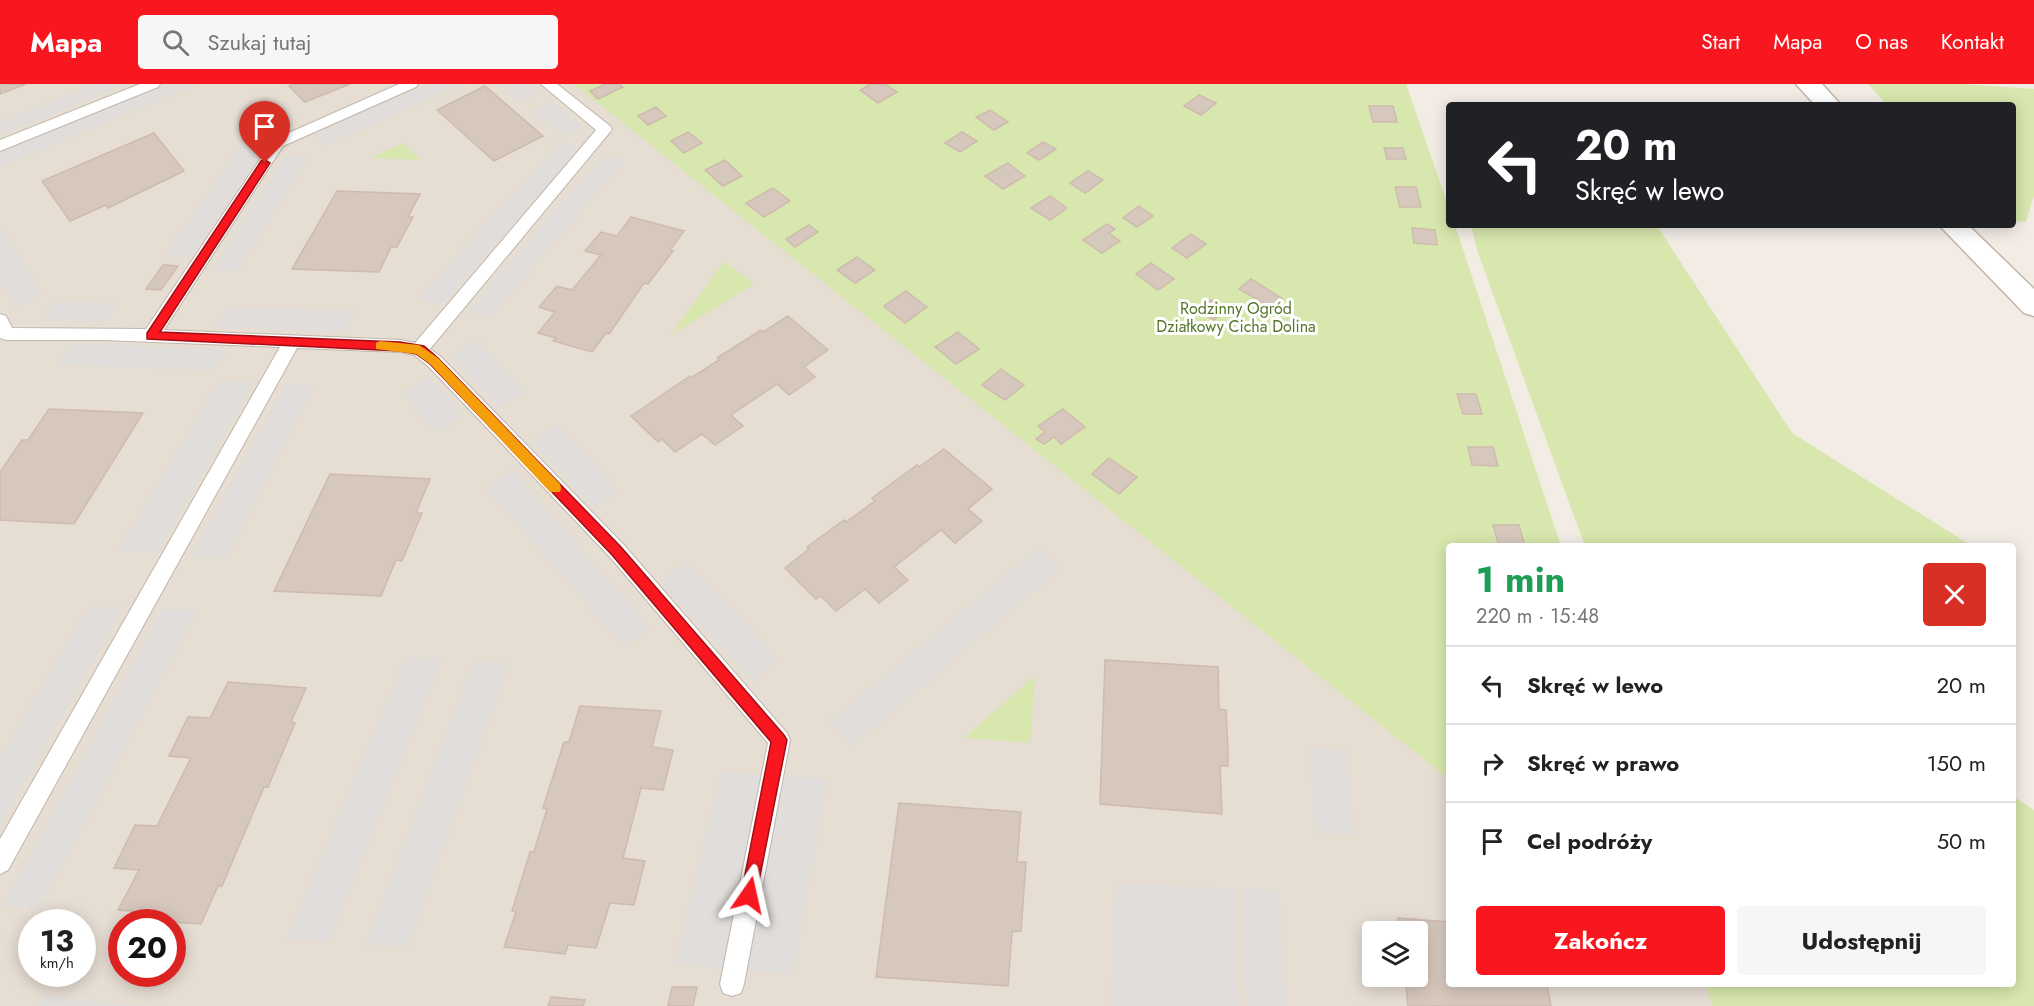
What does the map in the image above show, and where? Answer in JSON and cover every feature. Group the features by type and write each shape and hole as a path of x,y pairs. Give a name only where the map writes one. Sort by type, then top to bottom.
{"street":[{"path":"1808,84 1826,102"},
{"path":"1955,228 2031,297"}],"lane":[{"path":"0,146 153,84"},
{"path":"151,336 278,143 411,84"},
{"path":"419,350 606,129 548,84"},
{"path":"2,332 400,346 419,350 456,381 616,551 779,740 732,984"},
{"path":"0,862 292,341"}],"shaded area":[{"path":"0,84 576,84 1446,775 1446,987 1706,987 1712,1006 0,1006"},
{"path":"95,84 128,84 4,134 0,128 0,122"},
{"path":"166,84 195,85 0,167 0,152"},
{"path":"427,84 461,84 324,146 314,135"},
{"path":"499,84 533,84 541,91 520,102"},
{"path":"552,101 583,126 563,137 532,111"},
{"path":"247,137 271,138 190,258 164,256"},
{"path":"560,143 582,148 440,306 417,299"},
{"path":"286,155 309,156 237,271 212,270"},
{"path":"604,155 624,160 489,319 468,311"},
{"path":"0,227 43,294 15,307 0,282"},
{"path":"56,301 118,304 104,322 42,320"},
{"path":"228,307 354,311 344,332 215,327"},
{"path":"477,340 525,391 499,407 451,355"},
{"path":"72,343 228,349 214,370 57,365"},
{"path":"429,378 463,416 436,432 402,393"},
{"path":"219,381 254,382 157,552 118,551"},
{"path":"286,384 314,386 226,558 191,558"},
{"path":"556,425 618,490 593,508 531,441"},
{"path":"513,471 650,628 624,646 486,488"},
{"path":"1039,548 1060,568 852,746 829,722"},
{"path":"687,561 779,660 753,681 660,582"},
{"path":"89,607 123,608 0,825 0,758"},
{"path":"163,609 197,610 40,907 2,907"},
{"path":"406,657 441,659 328,942 287,939"},
{"path":"474,661 509,664 407,947 366,944"},
{"path":"1309,748 1346,751 1354,835 1316,832"},
{"path":"721,772 827,779 793,975 675,964"},
{"path":"1115,883 1234,889 1237,1006 1111,1006"},
{"path":"1242,888 1279,891 1286,1006 1247,1006"},
{"path":"41,996 143,1006 36,1006"}],"green space":[{"name":"Rodzinny Ogród Działkowy Cicha Dolina","path":"574,84 1406,84 1446,199 1446,228 1456,228 1560,543 1446,543 1446,777"},
{"path":"1868,84 1961,84 2034,89 2034,195 2026,222 2016,221 2016,102 1884,102"},
{"path":"403,143 420,160 370,158"},
{"path":"1472,228 1658,228 1792,433 1967,543 1584,543 1478,253"},
{"path":"724,261 754,284 671,335"},
{"path":"1035,676 1030,743 964,738"},
{"path":"2016,798 2034,810 2034,1006 1712,1006 1706,987 2016,987"}],"building":[{"path":"0,84 26,84 0,94"},
{"path":"293,84 350,84 305,102 289,86"},
{"path":"606,84 619,84 623,87 598,99 590,91"},
{"path":"871,84 885,84 897,92 878,103 860,90"},
{"path":"485,86 543,136 494,161 437,110"},
{"path":"1199,95 1216,103 1201,115 1184,106"},
{"path":"1369,106 1393,106 1397,122 1373,122"},
{"path":"656,107 666,116 648,125 638,116"},
{"path":"990,110 1008,122 994,130 976,117"},
{"path":"688,132 702,143 684,153 671,141"},
{"path":"962,132 977,141 960,152 945,143"},
{"path":"154,133 184,171 108,208 106,205 70,221 42,181"},
{"path":"1043,142 1056,149 1039,160 1027,153"},
{"path":"1384,148 1403,148 1406,159 1387,159"},
{"path":"725,160 742,176 723,186 705,170"},
{"path":"1008,163 1025,176 1003,189 985,176"},
{"path":"1088,171 1103,180 1085,193 1070,183"},
{"path":"1395,187 1416,187 1421,207 1400,207"},
{"path":"773,188 790,201 764,217 746,203"},
{"path":"337,191 420,194 408,217 413,217 397,247 391,247 379,272 292,269"},
{"path":"1050,196 1067,208 1050,220 1031,208"},
{"path":"1139,206 1153,216 1137,227 1123,218"},
{"path":"631,217 684,231 670,250 673,251 648,284 644,283 609,334 606,333 592,352 553,341 556,338 538,333 555,312 539,307 557,286 572,290 601,255 585,251 601,232 617,236"},
{"path":"1107,224 1115,229 1109,233 1120,241 1102,253 1083,240"},
{"path":"809,225 818,232 795,247 786,239"},
{"path":"1412,228 1435,230 1437,245 1414,243"},
{"path":"1191,234 1206,244 1187,258 1172,248"},
{"path":"857,257 875,270 855,283 837,270"},
{"path":"1151,263 1174,279 1158,290 1136,274"},
{"path":"163,265 178,266 161,290 146,289"},
{"path":"1251,279 1283,299 1271,308 1239,289"},
{"path":"906,291 927,307 905,323 884,306"},
{"path":"1211,300 1226,310 1214,320 1198,310"},
{"path":"788,316 828,350 804,367 815,377 789,395 777,384 731,415 743,426 715,445 702,434 675,452 662,439 658,442 631,416 690,376 691,378 719,360 717,358"},
{"path":"958,332 979,349 956,364 935,347"},
{"path":"1001,369 1024,385 1005,400 982,385"},
{"path":"1457,394 1476,394 1482,414 1463,414"},
{"path":"49,409 143,413 74,524 0,520 0,472 22,440 28,440"},
{"path":"1063,409 1085,427 1061,444 1054,437 1044,444 1036,439 1045,432 1038,426"},
{"path":"1468,447 1493,447 1498,466 1472,465"},
{"path":"944,449 992,489 968,509 982,521 955,543 941,530 894,567 908,580 879,603 865,589 836,611 821,596 816,599 785,568 809,549 807,547 875,501 872,498 917,465 919,467"},
{"path":"1109,458 1137,477 1119,494 1092,474"},
{"path":"330,474 430,479 416,513 422,513 402,561 396,560 381,596 274,591"},
{"path":"1493,525 1519,525 1524,543 1498,543"},
{"path":"1105,660 1218,667 1219,709 1226,710 1228,753 1228,766 1220,766 1222,814 1100,804"},
{"path":"228,682 306,688 291,722 295,723 268,787 264,787 222,886 218,886 201,924 186,923 186,909 119,909 139,870 114,868 135,825 157,826 191,758 169,756 188,717 210,718"},
{"path":"580,706 661,711 652,747 673,750 663,790 641,788 623,858 645,861 634,905 610,903 596,948 568,945 565,954 504,947 516,912 512,911 530,852 534,852 547,809 543,808 564,742 569,742"},
{"path":"899,803 1021,812 1017,862 1026,862 1021,931 1012,932 1008,986 876,977"},
{"path":"1398,918 1446,922 1446,987 1547,987 1551,1006 1408,1006 1406,987 1428,987 1428,921 1398,921"},
{"path":"672,987 697,987 693,1006 668,1006"},
{"path":"551,997 585,1000 583,1006 548,1006"}],"slow traffic":[{"path":"380,346 400,346 419,350 434,361 456,381 555,488"}],"route":[{"path":"265,163 151,336 400,346 419,350 456,381 616,551 779,740 749,895"}]}
